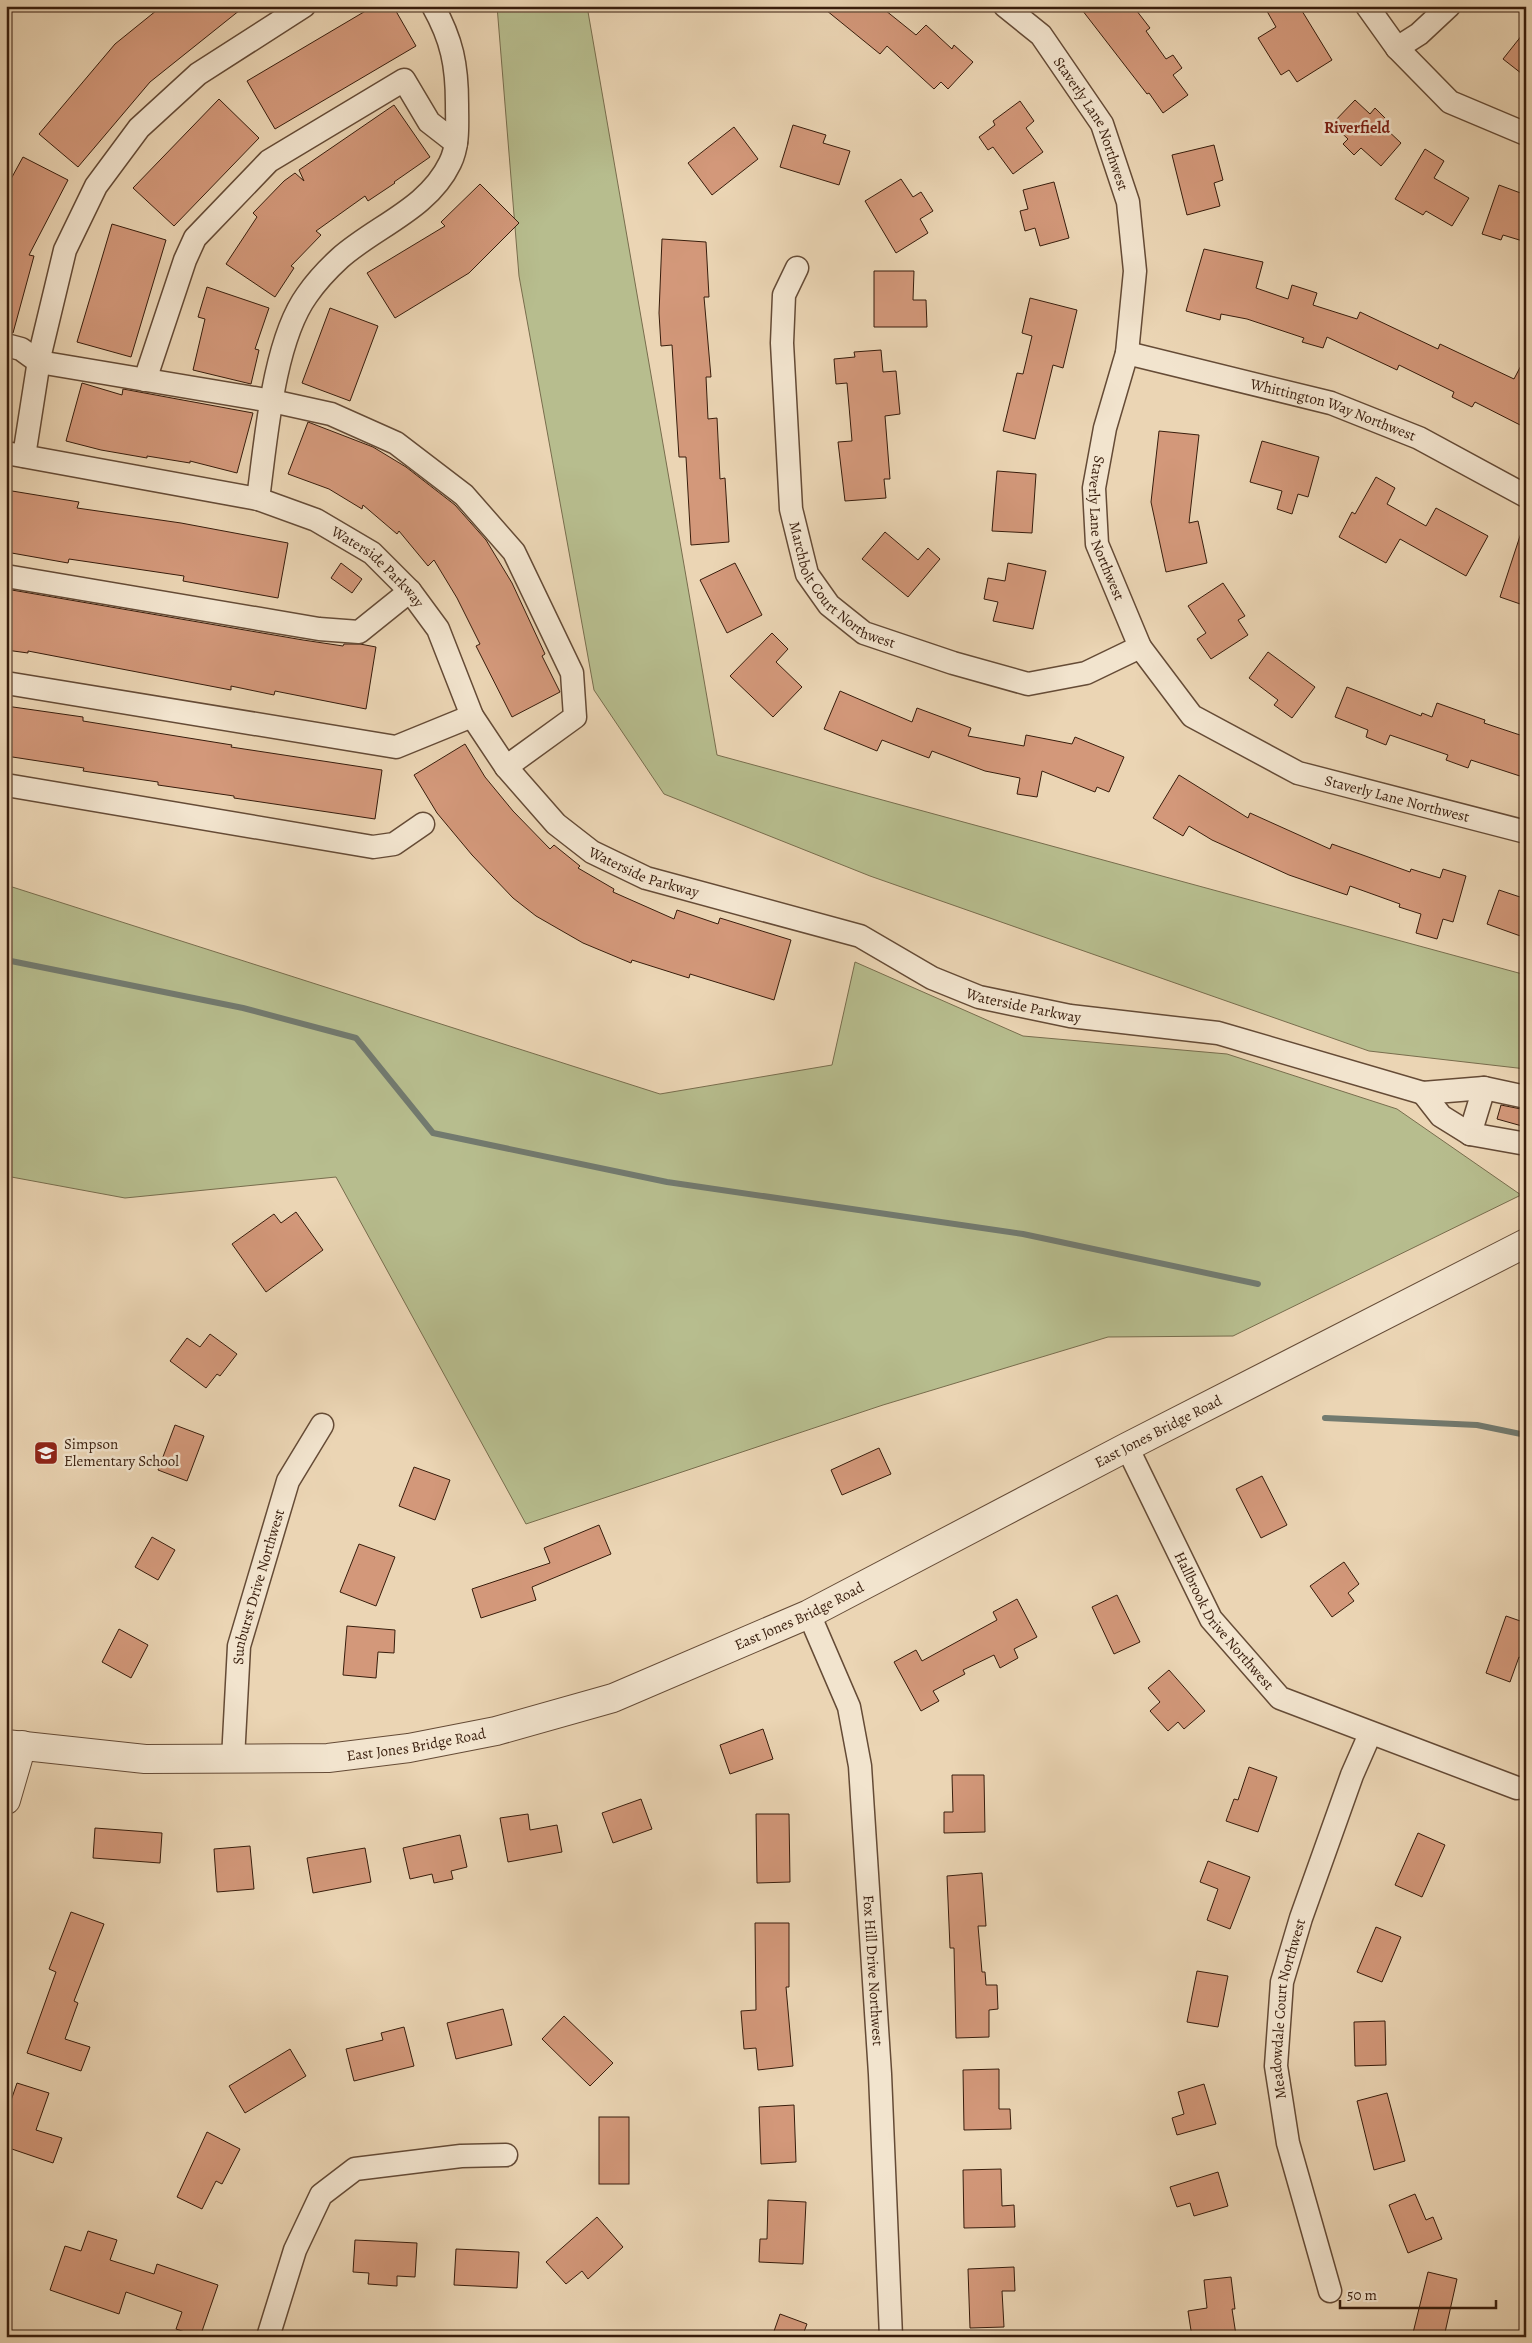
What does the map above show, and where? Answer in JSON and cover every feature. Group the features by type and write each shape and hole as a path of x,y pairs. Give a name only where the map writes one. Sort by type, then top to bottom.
{"street":[{"path":"15,455 65,250 96,186 139,128 198,74 304,6"},
{"path":"258,499 272,401 286,336 306,295 340,258 434,189 450,162 456,143 457,78 447,31 433,6"},
{"name":"Staverly Lane Northwest","path":"1005,6 1041,35 1102,124 1128,202 1135,271 1127,352 1105,428 1094,488 1097,544 1140,647 1192,716 1298,773 1526,832"},
{"path":"1367,6 1397,48 1450,102 1526,134"},
{"path":"1397,48 1419,34 1449,6"},
{"path":"145,380 184,260 195,238 269,161 404,80 429,122 456,143"},
{"name":"Marchbolt Court Northwest","path":"797,268 784,295 782,343 791,509 807,574 829,605 864,633 953,663 1028,684 1086,673 1140,647"},
{"path":"6,345 21,349 39,362 272,401 331,414 396,443 464,495 514,552 572,673 575,717 506,767"},
{"name":"Whittington Way Northwest","path":"1127,352 1331,403 1419,438 1526,496"},
{"name":"Waterside Parkway","path":"15,455 258,499 316,520 372,552 410,591 438,629 472,716 506,767 556,824 592,852 646,878 860,936 932,978 979,997 1070,1016 1218,1033 1423,1093 1484,1088 1526,1097"},
{"path":"6,576 319,629 359,632 410,591"},
{"path":"6,683 396,747 472,716"},
{"path":"6,784 373,847 394,844 423,824"},
{"path":"1470,1134 1484,1088"},
{"path":"1423,1093 1441,1116 1470,1134 1526,1144"},
{"name":"East Jones Bridge Road","path":"14,1744 145,1759 328,1758 409,1748 496,1731 613,1698 809,1614 1126,1447 1526,1243"},
{"name":"Sunburst Drive Northwest","path":"233,1759 239,1646 288,1481 322,1425"},
{"name":"Hallbrook Drive Northwest","path":"1126,1447 1211,1619 1280,1698 1370,1734 1517,1788"},
{"name":"Fox Hill Drive Northwest","path":"809,1614 849,1708 860,1766 880,2074 891,2337"},
{"name":"Meadowdale Court Northwest","path":"1330,2291 1288,2143 1276,2066 1282,1982 1301,1918 1352,1775 1370,1734"},
{"path":"6,1800 14,1744"},
{"path":"268,2337 295,2250 321,2195 348,2174 355,2169 461,2156 506,2155"}],"green space":[{"path":"497,6 587,6 717,755 1526,975 1526,1069 1369,1051 870,876 664,794 594,690 519,276"},
{"path":"6,885 660,1094 832,1065 855,962 1023,1036 1227,1054 1397,1109 1521,1195 1233,1336 1108,1337 883,1405 526,1524 336,1177 125,1198 6,1176"}],"building":[{"path":"162,6 245,6 150,82 78,167 39,134 115,44"},
{"path":"374,6 393,6 416,46 275,129 247,81"},
{"path":"821,6 880,6 916,35 926,25 952,49 954,45 973,62 948,89 941,82 934,89 887,46 880,54"},
{"path":"1079,6 1133,6 1150,28 1146,31 1166,59 1173,55 1182,68 1173,75 1188,95 1163,113"},
{"path":"1264,6 1299,6 1332,60 1297,82 1289,70 1281,75 1258,38 1276,27"},
{"path":"1526,30 1526,77 1503,59"},
{"path":"219,99 259,138 174,226 133,188"},
{"path":"1355,100 1370,114 1375,108 1388,121 1384,127 1401,143 1381,166 1361,148 1354,155 1343,144 1348,139 1332,124"},
{"path":"1020,101 1034,121 1026,128 1043,152 1013,174 993,147 988,150 979,137 995,125 993,121"},
{"path":"394,105 430,157 368,201 365,196 316,231 321,235 291,266 294,268 275,297 226,264 257,217 253,213 284,181 295,173 304,181 299,170"},
{"path":"793,125 826,135 823,143 850,151 839,185 780,167"},
{"path":"734,127 758,159 712,195 688,163"},
{"path":"1214,145 1223,180 1214,183 1220,206 1187,215 1172,155"},
{"path":"1425,149 1444,161 1434,178 1469,198 1452,226 1426,211 1423,215 1395,199"},
{"path":"23,157 68,180 29,255 34,256 13,333 6,332 6,188"},
{"path":"901,179 913,197 921,192 933,211 920,219 928,233 896,253 865,201"},
{"path":"1054,182 1069,238 1040,246 1035,228 1025,231 1020,211 1028,209 1023,190"},
{"path":"480,184 519,223 469,273 395,318 367,273 445,226 441,222"},
{"path":"1499,185 1526,195 1526,242 1503,235 1501,240 1482,234"},
{"path":"112,224 166,240 131,357 77,342"},
{"path":"662,239 706,242 709,297 704,297 711,377 706,377 708,419 717,418 720,479 725,478 729,542 691,545 686,457 679,457 672,345 661,346 659,313"},
{"path":"1204,249 1263,262 1256,288 1288,299 1292,285 1317,293 1313,305 1357,319 1360,312 1438,349 1440,344 1514,379 1526,356 1526,428 1475,402 1472,407 1452,397 1454,392 1399,365 1397,370 1327,337 1323,348 1302,342 1304,338 1247,319 1221,314 1220,320 1186,311"},
{"path":"874,271 914,271 913,300 926,300 927,327 874,327"},
{"path":"207,287 269,308 255,349 259,350 251,384 193,370 205,319 198,317"},
{"path":"1030,298 1077,310 1063,368 1053,365 1035,439 1003,431 1017,373 1023,374 1032,336 1022,333"},
{"path":"330,308 378,326 350,401 302,383"},
{"path":"881,350 883,372 896,371 900,414 885,416 890,479 884,479 886,498 845,501 838,442 852,441 847,383 836,384 834,359 855,357 854,352"},
{"path":"82,383 122,395 123,389 253,413 237,473 190,461 190,463 147,456 147,458 101,450 66,441"},
{"path":"308,422 373,447 406,467 455,505 486,540 512,583 545,654 542,656 560,692 512,717 476,646 480,644 457,598 434,560 428,566 399,531 397,534 363,505 362,509 329,489 288,474"},
{"path":"1159,431 1199,435 1189,523 1198,521 1207,563 1166,572 1151,502"},
{"path":"1262,441 1319,457 1308,497 1298,494 1292,514 1277,509 1282,491 1250,482"},
{"path":"997,471 1036,474 1032,533 992,531"},
{"path":"1376,477 1395,488 1387,504 1426,526 1436,508 1488,536 1466,576 1400,539 1386,563 1339,537 1352,512 1355,514"},
{"path":"6,490 79,502 77,508 181,523 288,543 278,598 183,581 184,576 69,559 68,563 6,552"},
{"path":"1522,530 1526,530 1526,606 1500,597"},
{"path":"885,532 918,560 928,548 940,559 908,597 862,559"},
{"path":"341,563 362,579 352,593 331,578"},
{"path":"735,563 762,615 727,633 700,580"},
{"path":"1008,563 1046,571 1033,629 993,621 998,602 984,599 988,578 1005,581"},
{"path":"1223,583 1245,616 1238,620 1248,635 1211,659 1197,639 1206,633 1188,606"},
{"path":"6,589 303,640 343,646 344,644 360,644 376,647 366,709 275,691 274,695 231,686 231,690 28,651 28,653 6,650"},
{"path":"772,633 788,649 776,662 802,687 773,717 730,676"},
{"path":"1268,652 1315,687 1292,718 1274,705 1278,700 1249,678"},
{"path":"1347,687 1421,716 1422,713 1432,717 1437,703 1485,720 1484,723 1526,737 1526,778 1471,760 1468,768 1446,760 1448,755 1390,735 1386,745 1366,737 1368,730 1335,717"},
{"path":"840,691 912,722 917,708 971,728 968,736 1024,746 1026,735 1072,744 1075,737 1124,757 1109,792 1097,787 1095,792 1042,771 1037,797 1017,794 1020,778 985,771 932,751 929,758 882,740 877,751 824,729"},
{"path":"6,706 83,717 83,721 232,745 231,747 382,770 375,819 234,798 234,796 158,785 158,782 83,771 84,768 6,756"},
{"path":"465,744 485,777 513,811 550,849 554,845 580,866 578,868 614,889 613,892 674,919 677,910 718,924 720,918 791,940 774,1000 690,974 689,978 632,960 631,963 583,943 536,916 513,898 472,855 437,813 414,775"},
{"path":"1179,775 1248,818 1250,813 1330,849 1332,844 1410,872 1411,869 1440,878 1443,869 1466,876 1453,922 1443,919 1437,939 1416,933 1421,914 1399,907 1400,904 1350,886 1347,895 1289,875 1212,840 1189,826 1183,836 1153,818"},
{"path":"1499,890 1526,899 1526,938 1487,924"},
{"path":"1501,1105 1526,1110 1522,1126 1497,1119"},
{"path":"296,1212 323,1250 266,1292 232,1244 274,1214 281,1223"},
{"path":"210,1334 237,1354 220,1376 217,1374 206,1388 170,1361 187,1338 200,1347"},
{"path":"175,1425 204,1436 187,1481 158,1470"},
{"path":"879,1448 891,1474 842,1495 831,1470"},
{"path":"414,1467 450,1480 435,1520 399,1506"},
{"path":"1262,1476 1287,1525 1261,1538 1236,1489"},
{"path":"599,1525 611,1554 532,1587 536,1600 481,1618 472,1589 550,1563 544,1548"},
{"path":"152,1537 175,1550 158,1580 135,1567"},
{"path":"359,1544 395,1557 376,1606 340,1592"},
{"path":"1344,1562 1359,1584 1348,1593 1354,1601 1332,1617 1310,1586"},
{"path":"1117,1595 1140,1642 1114,1654 1092,1607"},
{"path":"1017,1599 1037,1637 1014,1649 1018,1658 1000,1668 994,1655 963,1670 965,1674 933,1691 939,1701 921,1711 894,1662 916,1650 922,1661 997,1620 993,1612"},
{"path":"1506,1616 1526,1623 1526,1660 1519,1657 1510,1682 1486,1673"},
{"path":"347,1626 395,1630 394,1653 378,1652 376,1678 343,1675"},
{"path":"119,1629 148,1645 131,1678 102,1662"},
{"path":"1169,1670 1205,1711 1184,1729 1178,1722 1168,1731 1150,1711 1160,1702 1148,1688"},
{"path":"763,1729 773,1759 730,1774 720,1745"},
{"path":"1249,1767 1277,1777 1258,1832 1226,1821 1234,1799 1238,1800"},
{"path":"952,1775 984,1775 985,1832 944,1833 944,1812 953,1812"},
{"path":"641,1799 652,1829 613,1843 602,1813"},
{"path":"528,1814 530,1830 557,1825 562,1852 508,1862 500,1818"},
{"path":"756,1814 789,1814 790,1882 757,1883"},
{"path":"95,1828 162,1833 160,1863 93,1858"},
{"path":"1418,1833 1445,1845 1422,1897 1395,1885"},
{"path":"460,1835 467,1867 451,1871 453,1879 434,1883 432,1874 410,1879 403,1848"},
{"path":"250,1846 254,1889 217,1892 214,1849"},
{"path":"365,1848 371,1882 313,1893 307,1858"},
{"path":"1208,1861 1250,1877 1230,1929 1207,1920 1218,1889 1200,1882"},
{"path":"982,1873 986,1926 978,1926 982,1972 985,1972 986,1985 997,1985 998,2009 989,2010 989,2037 956,2038 954,1948 950,1948 947,1876"},
{"path":"71,1912 104,1924 74,2001 78,2003 65,2039 90,2047 81,2071 27,2053 56,1972 49,1969"},
{"path":"755,1923 789,1923 789,1987 786,1987 793,2066 758,2070 756,2048 744,2049 741,2011 756,2010"},
{"path":"1376,1927 1401,1937 1382,1982 1357,1972"},
{"path":"1197,1971 1228,1976 1218,2027 1187,2022"},
{"path":"503,2009 512,2045 456,2059 447,2023"},
{"path":"564,2016 613,2063 590,2086 542,2039"},
{"path":"1385,2021 1386,2065 1355,2066 1354,2022"},
{"path":"404,2027 414,2066 354,2081 346,2049 383,2040 381,2033"},
{"path":"290,2049 306,2076 245,2113 229,2086"},
{"path":"999,2069 999,2109 1010,2109 1011,2129 964,2130 963,2070"},
{"path":"17,2083 49,2093 36,2130 62,2138 53,2163 6,2147 6,2115"},
{"path":"1204,2084 1216,2124 1177,2135 1172,2118 1184,2114 1178,2092"},
{"path":"1387,2093 1405,2161 1374,2170 1357,2101"},
{"path":"794,2105 796,2162 761,2164 759,2107"},
{"path":"599,2117 629,2117 629,2184 599,2184"},
{"path":"207,2132 240,2149 222,2184 216,2181 202,2209 177,2197"},
{"path":"1001,2169 1002,2206 1014,2205 1015,2227 964,2228 963,2170"},
{"path":"1218,2172 1228,2206 1194,2216 1190,2203 1177,2207 1170,2187"},
{"path":"1415,2194 1426,2220 1433,2217 1442,2239 1408,2253 1389,2205"},
{"path":"768,2200 806,2202 803,2264 759,2262 760,2239 767,2239"},
{"path":"597,2217 623,2247 588,2279 582,2271 566,2284 546,2262"},
{"path":"88,2231 117,2240 110,2260 154,2274 157,2264 218,2285 200,2337 176,2329 182,2312 126,2292 119,2314 50,2290 65,2246 81,2251"},
{"path":"355,2240 417,2243 415,2277 397,2276 397,2286 368,2284 369,2273 353,2272"},
{"path":"456,2249 519,2252 517,2288 454,2285"},
{"path":"1014,2267 1015,2291 1002,2291 1004,2327 970,2328 968,2269"},
{"path":"1428,2272 1457,2279 1444,2337 1412,2337"},
{"path":"1231,2277 1235,2309 1232,2309 1236,2335 1192,2337 1188,2311 1207,2308 1204,2280"},
{"path":"780,2314 807,2324 802,2337 772,2337"}],"waterway":[{"path":"6,960 243,1008 356,1038 433,1133 667,1182 1023,1234 1258,1284"},
{"path":"1325,1418 1477,1425 1526,1435"}],"place":[{"name":"Simpson Elementary School","path":"46,1453"}],"district":[{"name":"Riverfield","path":"1357,127"}]}
